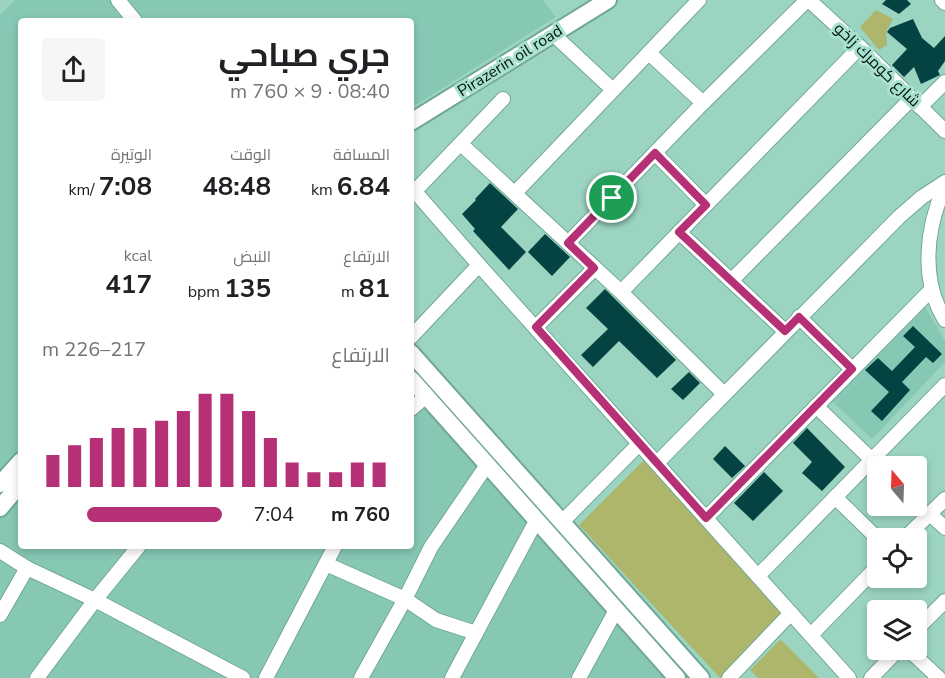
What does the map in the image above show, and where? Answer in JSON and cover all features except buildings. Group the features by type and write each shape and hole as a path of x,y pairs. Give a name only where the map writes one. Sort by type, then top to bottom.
{"main road":[{"name":"Pirazerin oil road","path":"414,120 553,34 589,5 608,0"},
{"path":"414,356 701,678"},
{"path":"414,382 677,678"},
{"path":"0,484 18,464"},
{"path":"0,508 18,487"}],"street":[{"path":"118,0 133,18"},
{"path":"515,193 699,0"},
{"path":"568,243 703,103 808,0"},
{"name":"شارع كومرك زاخو","path":"808,0 860,47 945,131"},
{"path":"553,34 613,90"},
{"path":"621,292 860,47"},
{"path":"649,53 703,103"},
{"path":"732,280 916,103 945,82"},
{"path":"414,188 461,144 503,99"},
{"path":"461,144 621,292 724,394"},
{"path":"655,153 706,205"},
{"path":"945,184 929,233 928,261 933,289 945,320"},
{"path":"657,463 899,217 922,197 945,184"},
{"path":"414,190 849,678"},
{"path":"679,232 785,331"},
{"path":"414,333 479,265"},
{"path":"536,327 594,268"},
{"path":"706,518 933,289"},
{"path":"799,317 852,369"},
{"path":"874,456 945,385"},
{"path":"414,406 426,396"},
{"path":"816,406 868,456"},
{"path":"562,522 639,444"},
{"path":"758,576 867,463"},
{"path":"361,678 431,547 487,465"},
{"path":"835,497 867,528"},
{"path":"915,528 945,499"},
{"path":"930,514 945,528"},
{"path":"452,678 536,521"},
{"path":"37,678 137,549"},
{"path":"266,678 334,549"},
{"path":"0,551 27,568 95,600 243,678"},
{"path":"326,564 405,599 436,621 476,633"},
{"path":"0,615 27,568"},
{"path":"811,635 867,577"},
{"path":"927,619 945,601"},
{"path":"579,678 616,610"},
{"path":"729,678 791,613"},
{"path":"871,678 888,660"},
{"path":"920,660 939,678"}],"shaded area":[{"path":"15,0 543,0 556,17 414,106 414,18 18,18 18,458 0,478 0,15"},
{"path":"876,10 893,19 886,32 887,45 879,50 860,27"},
{"path":"924,305 945,341 945,362 872,439 832,401"},
{"path":"414,397 670,678 0,678 0,514 18,494 18,549 414,549"},
{"path":"648,456 790,611 720,678 579,525"},
{"path":"781,639 819,678 758,678 750,670"}],"route":[{"path":"655,153 706,205 679,232 785,331 799,317 852,369 706,518 536,327 594,268 568,243 612,198 655,153"}]}
